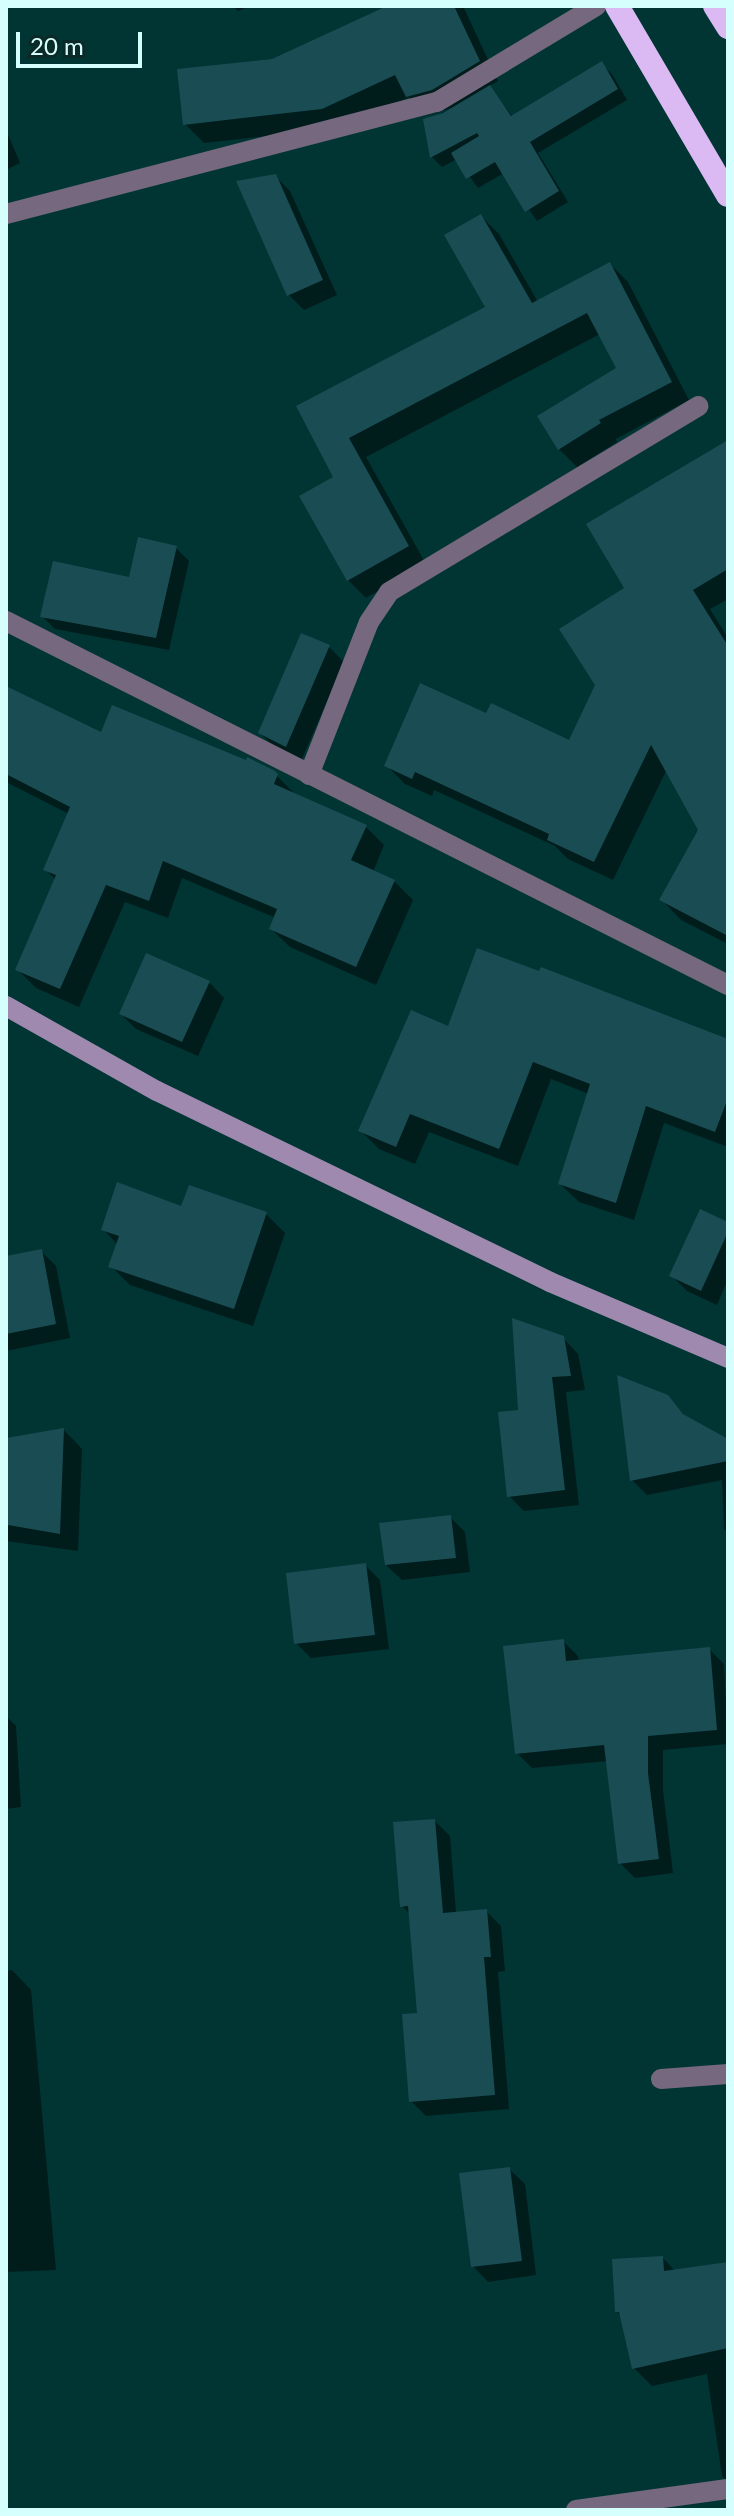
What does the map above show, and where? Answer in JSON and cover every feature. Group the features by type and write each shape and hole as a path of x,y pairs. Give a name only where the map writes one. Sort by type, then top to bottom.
{"highway":[{"path":"617,6 728,195"},
{"path":"715,6 728,27"}],"street":[{"path":"6,214 437,102 596,6"},
{"path":"309,775 369,622 389,592 698,406"},
{"path":"6,621 728,985"},
{"path":"6,1006 199,1112 550,1282 728,1358"},
{"path":"661,2079 728,2074"},
{"path":"576,2510 728,2489"}],"building":[{"path":"387,6 454,6 480,61 432,90 406,97 395,75 322,109 183,125 177,69 272,59"},
{"path":"602,61 618,89 530,142 559,191 525,212 495,162 466,179 451,153 479,136 477,133 430,158 423,119 443,113 490,85 511,116"},
{"path":"276,174 323,280 287,296 236,181"},
{"path":"481,214 532,303 610,262 672,382 599,420 601,423 558,450 537,416 616,368 587,313 349,438 409,546 347,581 299,496 333,477 296,406 485,307 444,235"},
{"path":"728,440 728,569 693,590 728,646 728,936 659,900 698,830 651,745 594,862 547,840 549,834 415,772 412,779 384,766 420,683 486,713 491,703 569,740 595,685 559,629 624,588 586,524"},
{"path":"138,537 177,546 156,638 40,617 53,561 129,577"},
{"path":"301,633 330,645 286,747 258,733"},
{"path":"6,686 101,732 112,705 246,760 247,757 278,774 274,784 367,825 351,860 395,880 356,967 269,929 277,909 163,861 149,901 106,885 60,989 15,970 56,875 43,870 70,807 6,774"},
{"path":"477,948 539,971 541,967 728,1039 728,1098 715,1132 646,1106 616,1203 558,1184 590,1084 533,1062 499,1149 410,1114 396,1147 358,1131 411,1010 448,1026"},
{"path":"146,953 210,981 182,1042 119,1014"},
{"path":"117,1182 181,1206 189,1185 267,1212 234,1309 108,1267 119,1236 101,1230"},
{"path":"700,1209 728,1222 728,1232 701,1291 669,1276"},
{"path":"42,1249 56,1324 6,1334 6,1256"},
{"path":"512,1318 564,1336 571,1376 552,1377 565,1490 507,1497 498,1412 518,1410"},
{"path":"617,1375 668,1395 683,1414 728,1439 728,1461 630,1481"},
{"path":"64,1428 60,1534 8,1525 6,1438"},
{"path":"451,1515 456,1558 385,1565 379,1523"},
{"path":"366,1563 375,1635 294,1644 286,1573"},
{"path":"564,1639 566,1661 710,1647 717,1730 648,1736 648,1773 659,1859 618,1864 604,1745 515,1754 503,1646"},
{"path":"435,1819 443,1913 487,1909 491,1957 484,1957 495,2095 409,2102 402,2014 417,2013 408,1906 400,1907 393,1822"},
{"path":"510,2167 522,2261 471,2267 459,2173"},
{"path":"663,2256 664,2271 728,2262 728,2348 632,2369 619,2312 615,2312 612,2259"}]}
